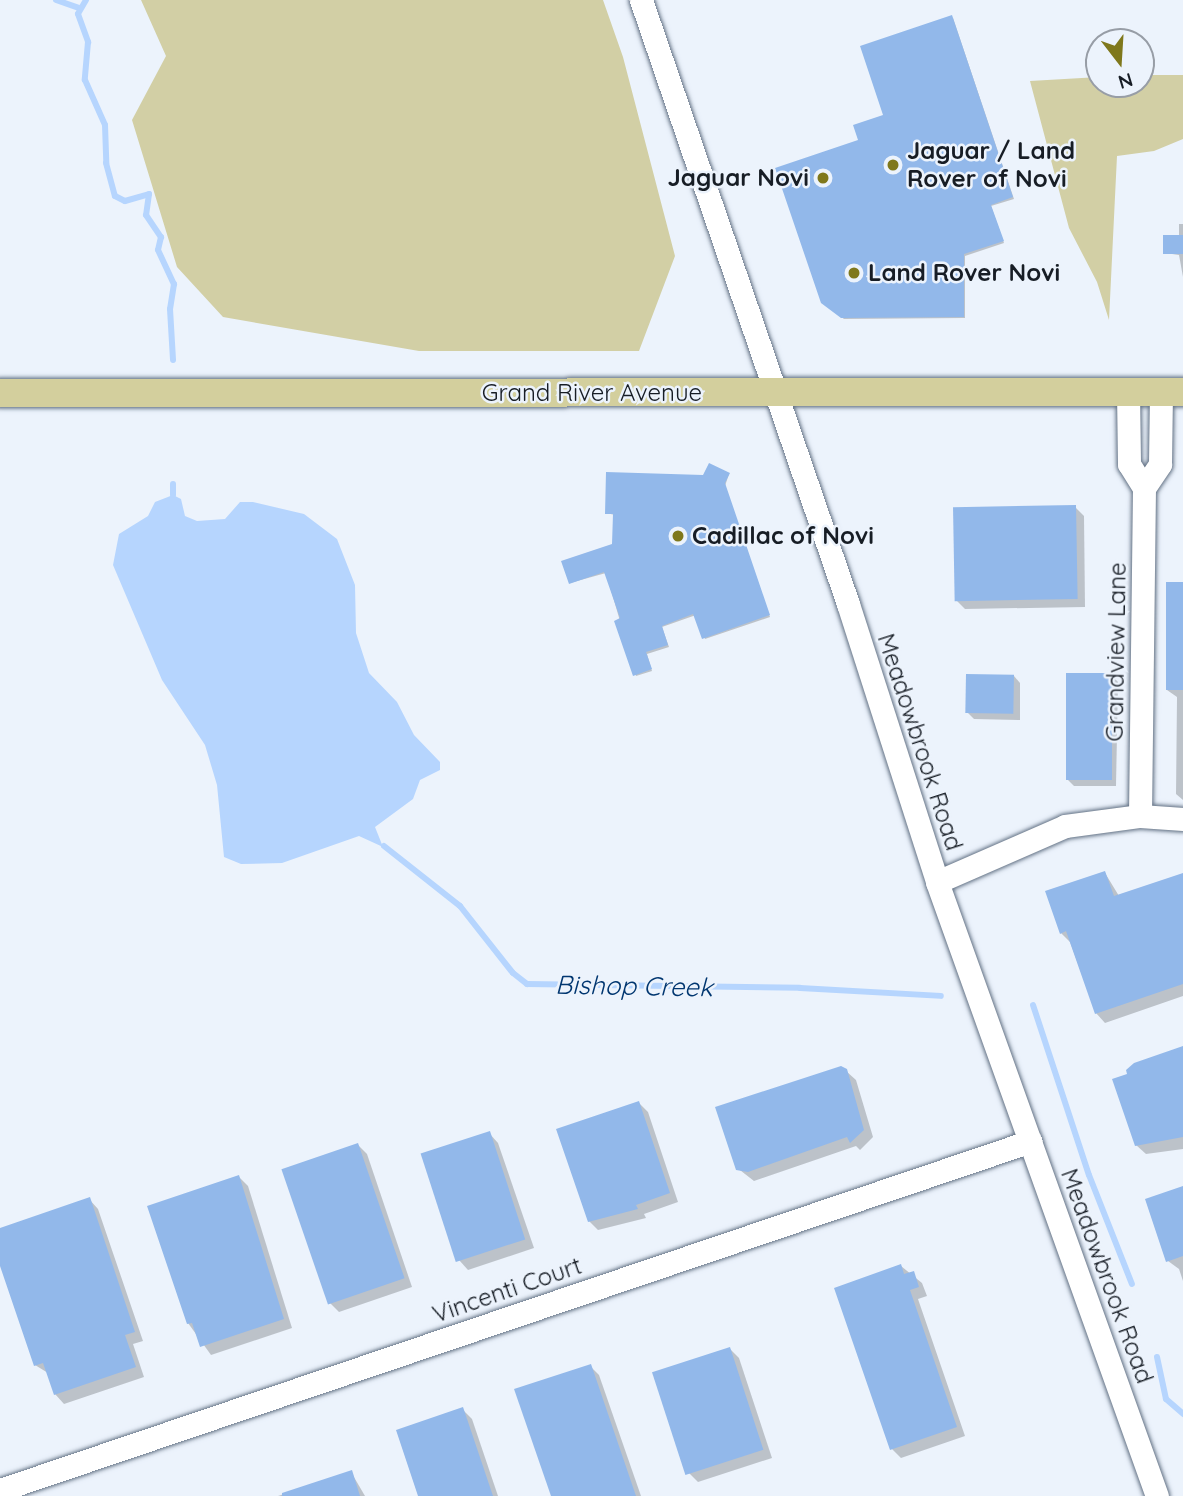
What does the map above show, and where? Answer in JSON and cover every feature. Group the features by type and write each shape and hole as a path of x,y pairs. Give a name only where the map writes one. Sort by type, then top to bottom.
{"main road":[{"name":"Grand River Avenue","path":"0,393 1172,392"}],"street":[{"name":"Meadowbrook Road","path":"641,0 848,604 937,882 1157,1496"},
{"name":"Grandview Lane","path":"1128,391 1129,464 1144,488 1140,816"},
{"name":"Grandview Lane","path":"1144,488 1160,464 1172,392"},
{"path":"937,882 1065,826 1140,816 1183,818"},
{"name":"Vincenti Court","path":"0,1490 1031,1141"}],"shaded area":[{"path":"141,0 603,0 623,57 675,256 639,351 419,351 223,317 177,267 132,120 166,56"},
{"path":"1155,75 1183,75 1183,139 1154,151 1117,156 1109,320 1097,282 1069,228 1030,81 1085,78 1085,98 1155,98"}],"water":[{"path":"173,495 181,499 185,516 197,521 225,519 240,502 253,502 304,514 337,539 355,585 356,633 369,673 397,702 414,735 440,762 440,770 420,780 413,799 375,827 383,847 359,836 282,863 241,864 224,857 217,785 205,745 162,680 113,565 119,534 148,516 155,502"}],"building":[{"name":"Jaguar / Land Rover of Novi","path":"952,15 1013,197 991,205 1004,241 964,254 964,317 841,318 821,303 775,168 858,140 853,125 883,115 860,46"},
{"path":"1163,235 1183,235 1183,254 1163,254"},
{"name":"Cadillac of Novi","path":"709,463 730,473 725,483 770,615 702,639 693,614 662,626 668,645 646,652 652,669 633,676 614,621 620,618 604,572 569,584 561,561 612,544 613,514 605,514 606,472 703,475"},
{"path":"1076,505 1078,599 955,601 953,507"},
{"path":"1166,582 1183,582 1183,690 1166,690"},
{"path":"1066,673 1112,673 1112,780 1066,780"},
{"path":"966,674 1014,675 1013,714 965,713"},
{"path":"1105,871 1114,896 1183,873 1183,984 1095,1014 1066,931 1060,934 1045,891"},
{"path":"1183,1046 1183,1137 1135,1146 1112,1079 1127,1074 1126,1070 1134,1063"},
{"path":"841,1066 847,1069 864,1130 850,1143 847,1137 748,1172 736,1170 715,1107"},
{"path":"639,1101 670,1193 636,1205 638,1209 588,1222 556,1129"},
{"path":"490,1131 525,1239 456,1262 421,1154"},
{"path":"358,1143 405,1278 328,1305 281,1169"},
{"path":"239,1175 284,1319 200,1347 192,1323 187,1324 147,1206"},
{"path":"1183,1186 1183,1256 1166,1262 1145,1199"},
{"path":"90,1197 135,1332 125,1335 136,1367 54,1395 43,1363 34,1366 0,1266 0,1228"},
{"path":"901,1264 904,1274 914,1271 919,1287 910,1290 957,1427 890,1450 834,1288"},
{"path":"730,1347 763,1450 685,1475 652,1372"},
{"path":"591,1364 636,1496 551,1496 514,1389"},
{"path":"463,1407 493,1496 418,1496 396,1430"},
{"path":"352,1470 360,1496 282,1496 282,1493"}],"waterway":[{"path":"56,0 79,8"},
{"name":"Bishop Creek","path":"86,0 78,14 88,42 85,80 105,125 106,163 115,196 125,201 149,194 146,215 161,237 158,250 174,284 170,309 173,360"},
{"name":"Bishop Creek","path":"173,484 173,495"},
{"name":"Bishop Creek","path":"384,846 460,906 513,973 527,984 800,988 941,996"},
{"name":"Bishop Creek","path":"1033,1005 1089,1175 1132,1284"},
{"name":"Bishop Creek","path":"1157,1357 1166,1399 1183,1414"}],"place":[{"name":"Jaguar / Land Rover of Novi","path":"893,165"},
{"name":"Jaguar Novi","path":"823,178"},
{"name":"Land Rover Novi","path":"854,273"},
{"name":"Cadillac of Novi","path":"678,536"}]}
